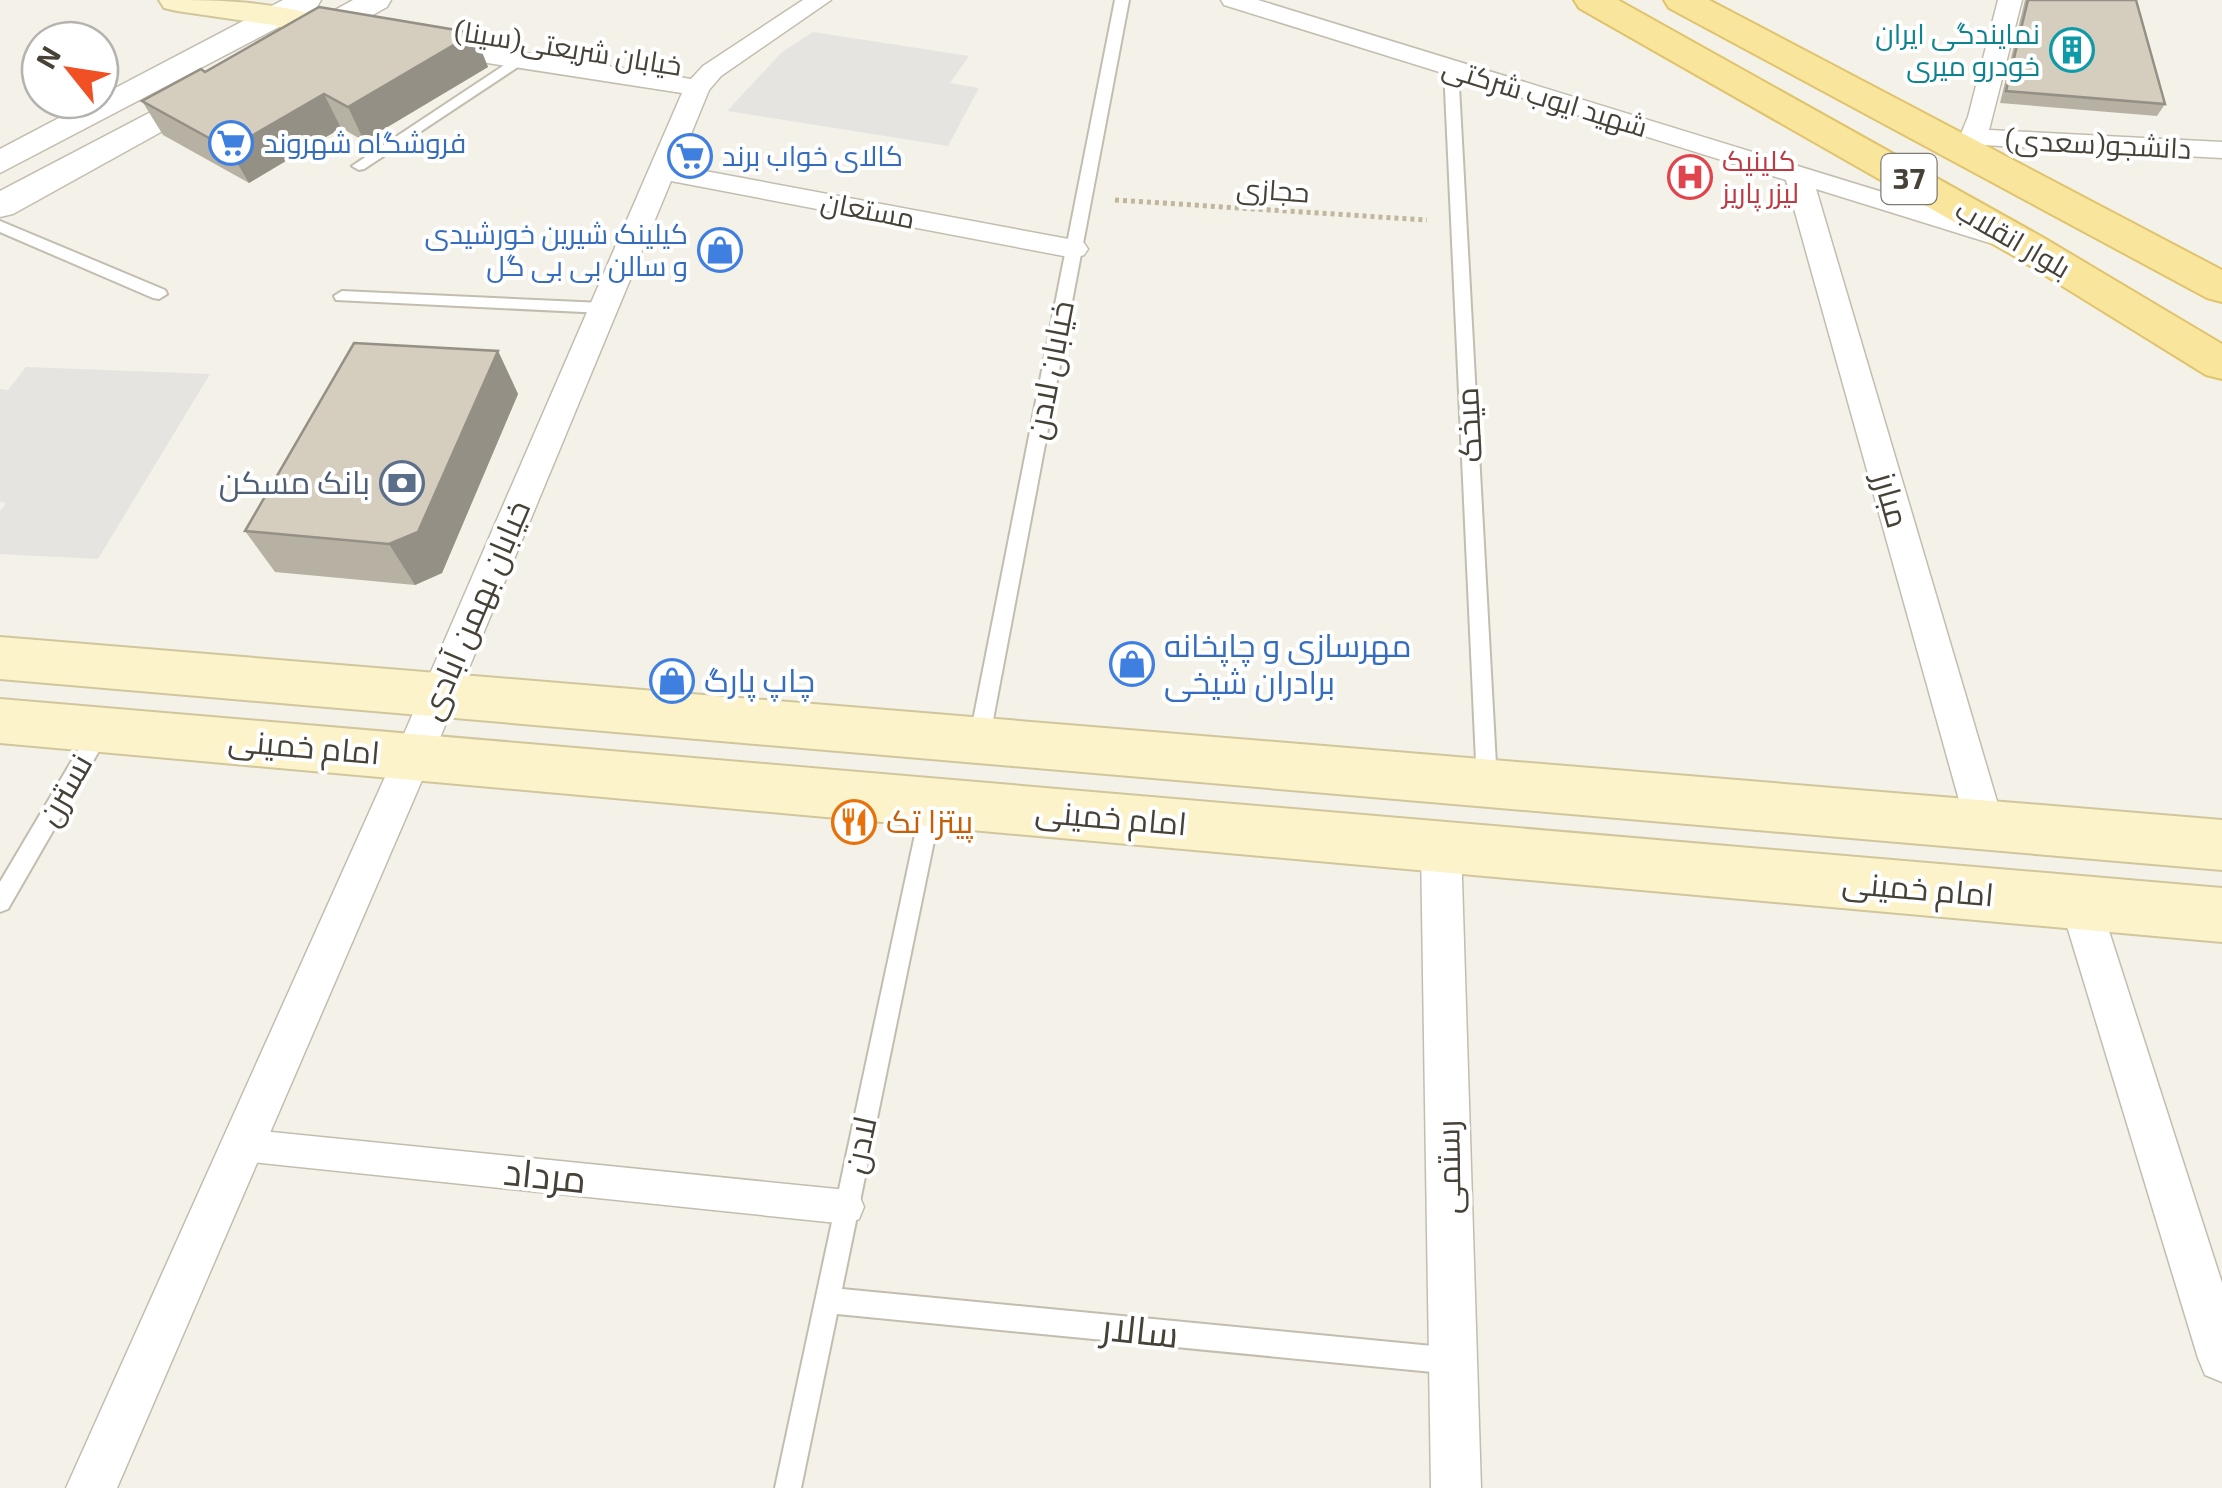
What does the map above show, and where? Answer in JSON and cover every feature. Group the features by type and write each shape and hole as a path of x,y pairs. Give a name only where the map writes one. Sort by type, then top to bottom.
{"main road":[{"name":"خیابان شریعتی(سینا)","path":"177,0 344,17"},
{"name":"بلوار انقلاب","path":"1592,0 2030,247 2222,364"},
{"name":"بلوار انقلاب","path":"1682,0 1974,136 2212,285"},
{"name":"امام خمینی","path":"0,658 2222,845"},
{"name":"امام خمینی","path":"0,721 2222,916"}],"street":[{"path":"705,80 820,0"},
{"name":"شهید ایوب شرکتی","path":"1232,0 2030,247"},
{"path":"1974,136 2010,0"},
{"path":"274,57 344,17"},
{"path":"0,163 344,17"},
{"name":"خیابان شریعتی(سینا)","path":"344,17 520,61 705,80"},
{"name":"خیابان شریعتی(سینا)","path":"428,25 705,80"},
{"path":"0,206 240,75"},
{"name":"خیابان بهمن آبادی","path":"91,1488 412,757 662,171 705,80"},
{"name":"دانشجو(سعدی)","path":"1974,136 2222,130"},
{"name":"دانشجو(سعدی)","path":"1974,136 2222,150"},
{"name":"مستعان","path":"662,171 1074,250"},
{"name":"مبارز","path":"1798,175 1985,825"},
{"name":"رستمی","path":"1441,846 1456,1488"},
{"path":"2080,903 2222,1358"},
{"name":"مرداد","path":"242,1145 847,1207"}],"lane":[{"name":"خیابان لادن","path":"979,741 1122,0"},
{"path":"359,166 520,61"},
{"name":"میخک","path":"1451,68 1487,783"},
{"path":"0,226 160,294"},
{"path":"342,296 603,308"},
{"name":"نسترن","path":"0,902 100,730"},
{"name":"لادن","path":"788,1488 932,802"},
{"name":"سالار","path":"828,1300 1453,1361"}],"path":[{"name":"حجازی","path":"1084,198 1459,222"}],"shaded area":[{"path":"813,32 969,56 950,83 979,88 948,146 727,111 782,52"},
{"path":"26,367 210,374 98,559 0,554 0,511 6,503 0,502 0,389 8,390"}],"building":[{"name":"نمایندگی ایران خودرو میری","path":"2028,0 2136,0 2165,104 2006,91"},
{"path":"319,7 474,33 348,107 324,94 229,149 142,101 201,69 205,72"},
{"path":"354,343 498,351 418,532 389,544 245,531"}],"place":[{"name":"نمایندگی ایران خودرو میری","path":"2072,50"},
{"name":"فروشگاه شهروند","path":"231,143"},
{"name":"کالای خواب برند","path":"690,156"},
{"name":"کلینیک لیزر پاریز","path":"1690,177"},
{"name":"کیلینک شیرین خورشیدی و سالن بی بی گل","path":"720,250"},
{"name":"بانک مسکن","path":"402,483"},
{"name":"مهرسازی و چاپخانه برادران شیخی","path":"1132,664"},
{"name":"چاپ پارگ","path":"672,681"},
{"name":"پیتزا تک","path":"854,822"}]}
